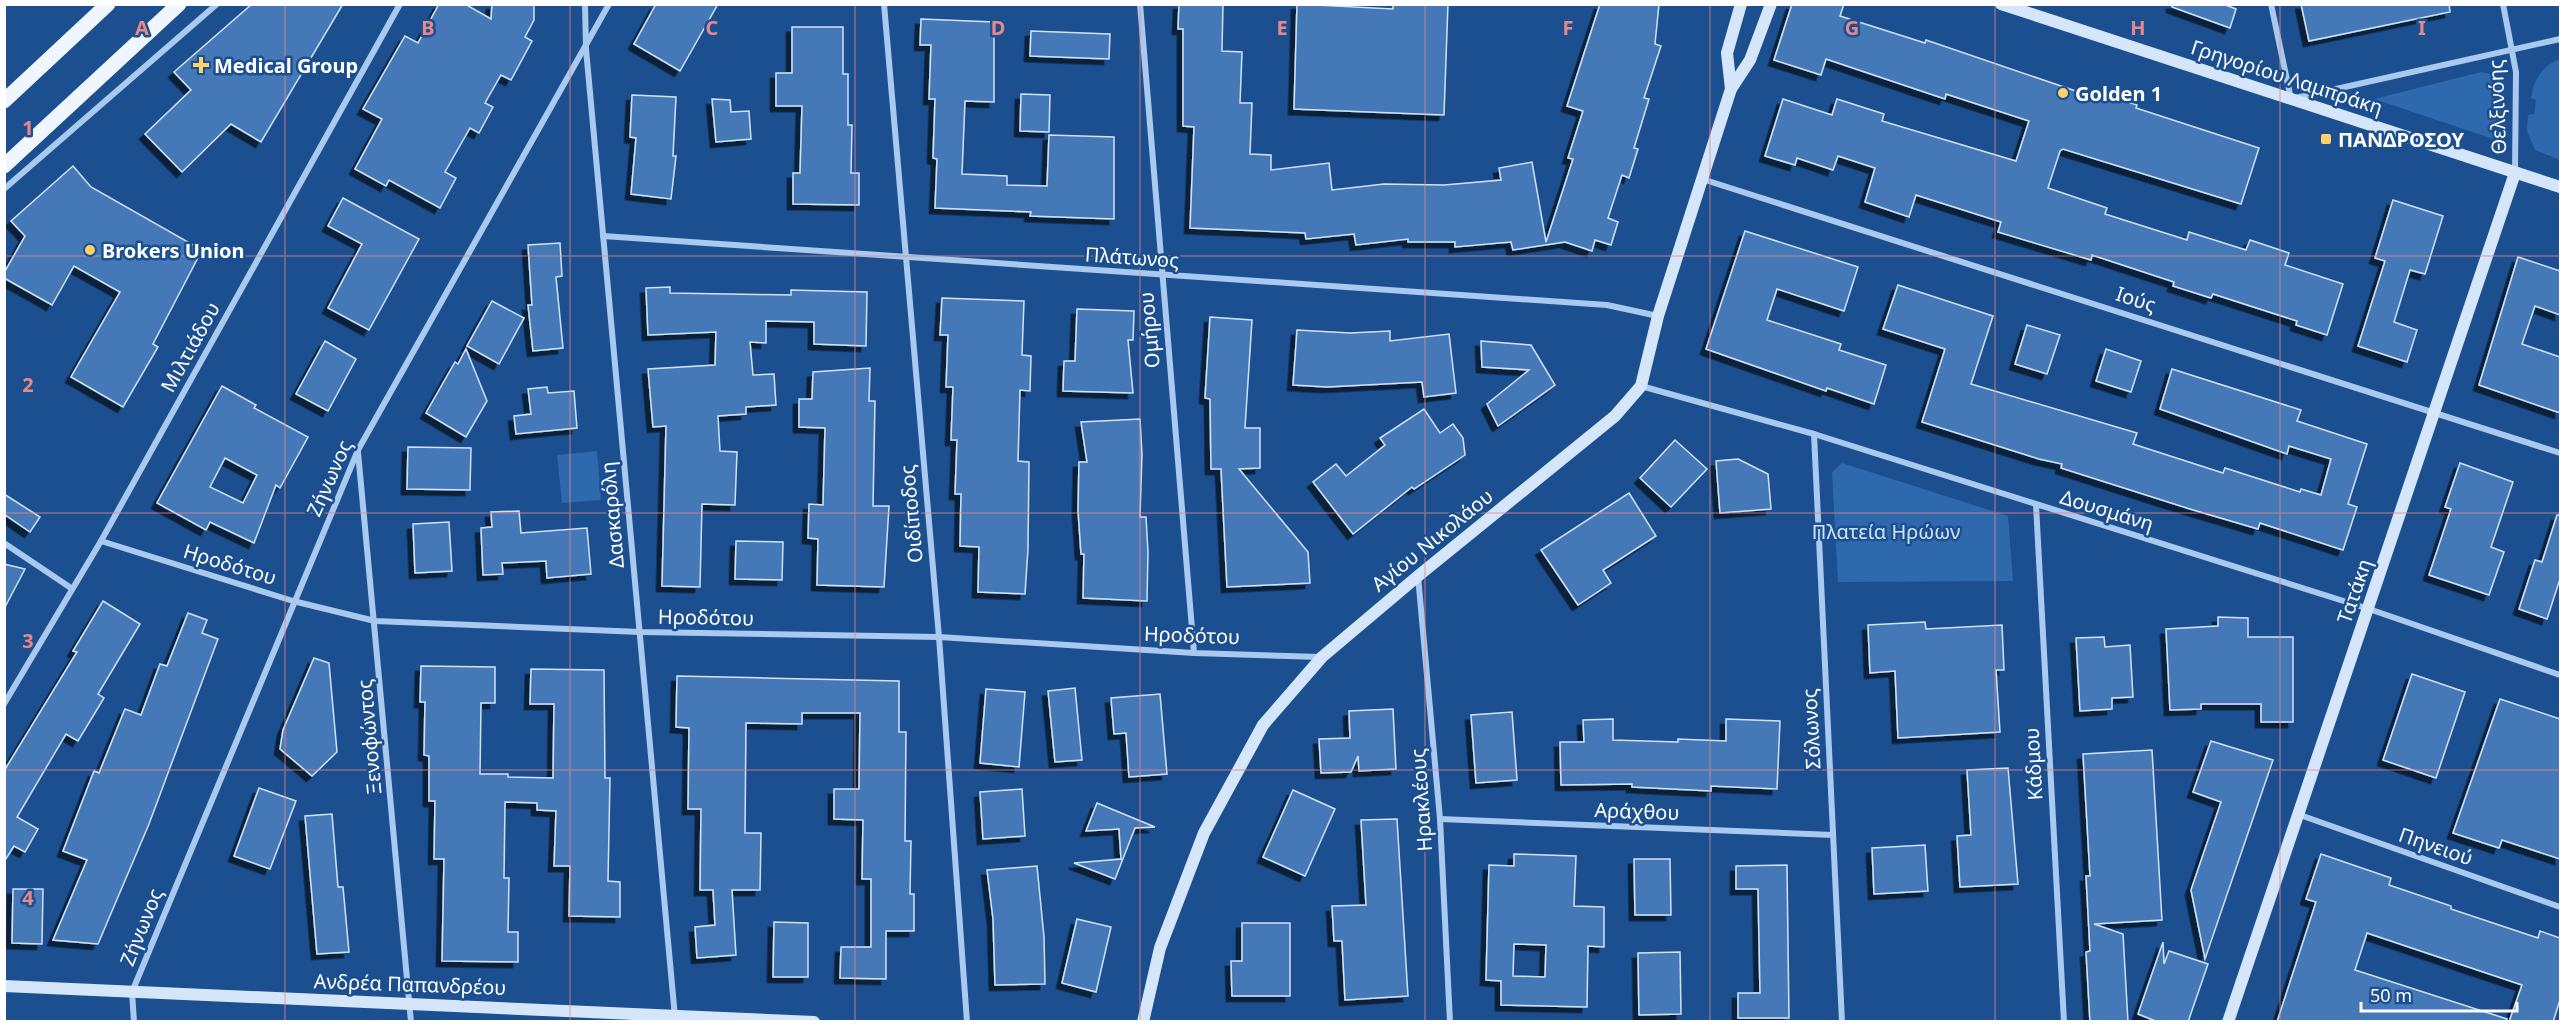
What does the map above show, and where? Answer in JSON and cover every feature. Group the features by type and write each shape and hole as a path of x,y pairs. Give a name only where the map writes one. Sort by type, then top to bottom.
{"main road":[{"path":"4,101 108,4"},
{"path":"4,166 179,4"}],"street":[{"path":"4,189 217,4"},
{"name":"Μιλτιάδου","path":"4,704 101,541 400,4"},
{"name":"Δασκαρόλη","path":"585,4 586,49 675,1018"},
{"name":"Ζήνωνος","path":"132,992 293,601 358,450 586,49 609,4"},
{"name":"Οιδίποδος","path":"884,4 939,637 967,1022"},
{"name":"Ομήρου","path":"1140,4 1194,653"},
{"name":"Αγίου Νικολάου","path":"1731,89 1727,52 1742,4"},
{"name":"Αγίου Νικολάου","path":"1143,1022 1160,948 1204,833 1263,725 1322,657 1615,416 1641,386 1658,316 1731,89 1750,60 1772,4"},
{"name":"Γρηγορίου Λαμπράκη","path":"2001,4 2560,188"},
{"path":"2271,4 2290,99 2560,39"},
{"name":"Θελξινόης","path":"2503,4 2512,49 2517,105 2515,173"},
{"name":"Τατάκη","path":"2228,1022 2300,816 2515,173"},
{"name":"Ιούς","path":"1701,179 2435,411 2560,453"},
{"name":"Πλάτωνος","path":"603,236 1607,305 1658,316"},
{"name":"Δουσμάνη","path":"1641,386 1814,434 2369,609 2560,675"},
{"name":"Σόλωνος","path":"1814,434 1842,1022"},
{"name":"Ξενοφώντος","path":"358,450 411,1022"},
{"name":"Κάδμου","path":"2036,505 2064,1022"},
{"name":"Ηροδότου","path":"101,541 293,601 375,621 640,632 939,637 1194,653 1322,657"},
{"path":"4,543 71,588"},
{"name":"Ηρακλέους","path":"1418,576 1440,819 1450,1022"},
{"name":"Πηνειού","path":"2300,816 2560,907"},
{"name":"Αράχθου","path":"1440,819 1833,835"},
{"name":"Ανδρέα Παπανδρέου","path":"4,986 675,1018 814,1022"},
{"path":"132,992 134,1022"}],"green space":[{"path":"2560,59 2560,160 2535,150 2527,131 2528,115 2534,114 2536,100 2531,98 2534,85 2548,65"},
{"path":"2481,72 2496,75 2504,89 2505,143 2374,99"},
{"path":"597,451 601,500 562,503 557,455"},
{"name":"Πλατεία Ηρώων","path":"1842,463 2008,516 2013,581 1838,582 1832,472"}],"building":[{"path":"252,4 343,4 261,142 231,124 182,172 145,134 191,90 174,72"},
{"path":"439,4 465,4 491,19 492,4 534,4 534,20 525,37 532,41 511,80 501,75 485,103 493,107 479,133 470,128 445,172 456,178 440,208 389,180 386,186 355,169 382,119 363,109 405,36 418,43"},
{"path":"656,4 718,4 680,71 634,44"},
{"path":"1179,4 1223,4 1222,51 1242,52 1240,103 1252,103 1250,154 1271,155 1271,170 1329,163 1332,190 1384,184 1444,185 1501,180 1499,168 1532,162 1546,242 1573,159 1568,158 1583,111 1567,106 1600,4 1659,4 1655,44 1661,46 1644,98 1649,99 1634,148 1638,149 1629,178 1622,175 1608,218 1618,222 1611,245 1595,240 1592,251 1565,242 1513,250 1511,242 1455,247 1455,242 1408,242 1408,239 1356,245 1354,234 1306,239 1305,233 1190,228 1194,127 1183,126 1183,29 1178,29"},
{"path":"1297,4 1393,9 1393,4 1448,4 1444,115 1294,109"},
{"path":"1792,4 1844,4 1840,16 1925,43 1926,40 2105,101 2107,95 2137,105 2136,108 2259,148 2241,204 2063,149 2060,151 2048,188 2107,208 2105,214 2187,240 2189,232 2246,250 2250,240 2289,253 2285,265 2343,284 2327,335 2296,325 2297,321 2213,294 2211,298 2173,286 2174,282 2092,255 2091,260 1998,232 2001,222 1916,195 1909,217 1865,202 1875,168 1838,156 1833,170 1797,158 1795,165 1765,156 1783,99 1832,115 1837,99 1884,114 1882,121 2016,161 2029,121 1946,94 1945,99 1826,59 1821,75 1774,60"},
{"path":"2172,4 2223,4 2236,9 2230,28 2172,7"},
{"path":"2301,4 2449,4 2450,12 2309,41"},
{"path":"921,19 994,22 994,102 965,101 962,174 1007,176 1007,185 1047,186 1049,135 1114,137 1114,219 1030,216 1031,212 935,208 937,159 933,158 935,99 929,99 931,45 920,45"},
{"path":"792,27 843,27 843,74 848,74 848,125 852,125 851,173 859,173 859,205 793,204 793,173 800,173 802,106 776,106 776,73 792,73"},
{"path":"1031,31 1110,34 1109,59 1030,56"},
{"path":"1021,94 1050,95 1049,132 1020,131"},
{"path":"632,95 676,97 673,156 676,156 671,199 631,194 636,138 630,137"},
{"path":"712,99 730,100 731,112 749,111 751,139 716,142"},
{"path":"73,166 91,187 202,250 153,344 158,347 123,407 71,377 120,292 74,266 52,305 4,278 4,273 25,236 11,221"},
{"path":"343,198 419,239 369,330 328,308 362,244 328,226"},
{"path":"2393,200 2443,216 2425,274 2410,270 2394,322 2417,330 2407,362 2358,346 2385,261 2375,258"},
{"path":"1745,231 1858,267 1844,311 1777,289 1767,320 1841,344 1839,350 1886,365 1874,404 1827,388 1826,391 1706,349"},
{"path":"560,243 562,276 556,277 563,348 533,351 528,305 532,305 528,245"},
{"path":"2518,257 2560,271 2560,315 2535,306 2522,344 2560,357 2560,413 2479,385"},
{"path":"1898,285 1993,316 1971,384 2137,433 2133,444 2223,473 2225,468 2300,492 2301,489 2321,495 2331,459 2289,446 2287,454 2160,409 2172,369 2301,410 2297,421 2367,444 2348,504 2357,507 2343,550 2260,523 2258,529 2190,509 2061,468 2062,464 2039,459 1922,422 1945,349 1883,329"},
{"path":"670,287 670,293 791,295 791,290 867,292 866,346 814,344 814,322 766,321 766,343 750,342 753,375 774,374 776,405 746,407 746,414 718,416 720,451 737,452 735,505 702,504 700,587 662,586 666,426 653,427 648,369 715,365 716,332 648,335 646,288"},
{"path":"942,298 1024,301 1022,355 1031,356 1030,391 1020,390 1018,461 1029,462 1025,594 978,592 979,547 960,546 961,494 955,494 957,440 951,440 953,387 946,387 948,335 940,335"},
{"path":"492,301 524,318 499,364 467,346"},
{"path":"1077,309 1134,311 1133,340 1128,340 1133,393 1063,391 1064,361 1075,361"},
{"path":"1210,317 1252,320 1245,428 1260,428 1260,468 1239,469 1308,552 1310,583 1227,587 1221,469 1211,469 1210,399 1205,398"},
{"path":"2027,325 2060,335 2047,374 2015,364"},
{"path":"1297,330 1350,333 1390,331 1390,341 1449,334 1456,393 1424,397 1422,382 1327,387 1293,385"},
{"path":"325,341 356,359 328,411 296,394"},
{"path":"1481,341 1531,345 1555,385 1498,426 1487,404 1529,370 1482,367"},
{"path":"466,349 487,401 466,437 426,413 455,362 458,364"},
{"path":"2106,349 2141,361 2131,392 2096,381"},
{"path":"870,368 869,401 875,401 873,506 889,506 884,587 817,585 818,539 808,538 809,504 823,505 825,428 799,427 799,399 812,399 813,372"},
{"path":"222,386 256,405 254,408 308,437 280,488 276,485 254,543 210,522 206,530 157,503","holes":["225,458 257,475 243,503 210,487"]},
{"path":"547,387 548,393 574,391 577,428 516,434 514,416 531,414 528,389"},
{"path":"1424,409 1440,433 1453,424 1463,438 1465,455 1414,489 1412,487 1353,534 1313,482 1336,464 1346,476 1385,445 1380,438"},
{"path":"1140,419 1142,454 1140,517 1146,517 1147,601 1083,598 1084,554 1081,554 1078,510 1079,462 1087,462 1081,422"},
{"path":"1675,440 1707,469 1671,507 1640,478"},
{"path":"408,447 471,448 470,490 407,489"},
{"path":"1738,459 1768,474 1771,509 1720,513 1716,461"},
{"path":"2460,463 2513,482 2491,547 2504,552 2489,595 2429,575 2451,509 2445,507"},
{"path":"1629,493 1656,536 1603,570 1611,583 1578,605 1541,550"},
{"path":"4,494 40,517 30,532 4,514"},
{"path":"519,511 521,533 587,528 591,574 547,578 546,561 502,563 503,574 483,575 481,528 492,527 491,512"},
{"path":"2557,515 2560,515 2560,579 2547,619 2519,609 2535,560 2542,562"},
{"path":"449,522 452,571 415,573 413,524"},
{"path":"736,541 783,542 782,580 735,579"},
{"path":"4,564 25,569 4,609"},
{"path":"103,601 140,624 98,694 104,698 78,741 66,734 17,817 38,829 25,852 14,846 4,862 4,771 77,652 73,651"},
{"path":"188,613 207,620 202,633 218,639 149,824 98,944 53,940 87,860 63,851 94,771 99,773 125,709 141,715 160,664 167,666"},
{"path":"2218,617 2248,618 2248,637 2293,637 2293,722 2261,722 2261,704 2201,704 2201,709 2170,710 2166,629 2218,626"},
{"path":"1925,622 1926,629 2002,625 2004,670 1996,670 2000,732 1898,738 1895,671 1870,673 1868,625"},
{"path":"2104,637 2105,647 2130,645 2133,697 2112,698 2112,709 2080,711 2076,638"},
{"path":"314,658 329,663 337,752 312,776 280,749 283,730"},
{"path":"421,666 495,667 495,703 481,703 480,774 553,778 554,704 530,704 531,669 604,670 605,778 610,778 608,881 620,882 620,917 569,916 570,866 554,866 556,811 537,810 537,803 505,802 504,878 509,878 508,932 518,932 518,962 442,961 444,859 434,859 435,801 429,801 429,756 424,755 425,702 420,702"},
{"path":"2412,674 2465,692 2436,778 2383,760"},
{"path":"677,676 899,681 899,732 906,732 905,841 911,841 910,894 914,894 914,931 886,931 886,979 840,978 841,947 871,947 871,879 862,879 863,820 834,819 834,789 859,789 860,713 802,713 802,724 746,723 745,833 761,833 760,890 732,890 736,955 697,958 695,927 715,925 713,890 700,890 701,809 688,809 689,728 676,727"},
{"path":"1075,688 1082,760 1055,762 1048,691"},
{"path":"986,689 1025,692 1019,767 980,763"},
{"path":"1160,694 1167,774 1129,777 1126,733 1114,734 1111,698"},
{"path":"2500,699 2560,719 2560,859 2502,840 2499,848 2453,833"},
{"path":"1393,709 1396,769 1359,771 1358,756 1351,772 1321,773 1319,739 1350,738 1349,711"},
{"path":"1512,712 1517,780 1476,783 1471,715"},
{"path":"1613,719 1613,740 1678,742 1678,739 1726,741 1726,719 1780,721 1777,789 1711,786 1711,791 1632,787 1632,784 1561,785 1560,742 1584,742 1583,720"},
{"path":"2211,741 2273,760 2205,959 2191,890 2221,802 2193,792"},
{"path":"2152,750 2162,920 2094,924 2123,934 2128,1022 2090,1022 2086,952 2090,951 2086,876 2090,876 2083,754"},
{"path":"2008,768 2018,884 1960,887 1957,836 1971,835 1967,770"},
{"path":"259,788 296,801 270,869 234,856"},
{"path":"1022,789 1025,836 983,839 980,792"},
{"path":"1293,790 1335,809 1305,876 1263,857"},
{"path":"1097,803 1155,827 1135,828 1115,879 1074,863 1121,859 1119,829 1086,831"},
{"path":"332,814 338,887 343,887 349,952 317,954 305,816"},
{"path":"1397,819 1408,996 1345,1000 1342,941 1334,941 1332,906 1366,905 1361,820"},
{"path":"1925,845 1928,891 1874,894 1872,848"},
{"path":"1514,854 1576,856 1574,906 1604,907 1604,947 1588,946 1587,1007 1501,1005 1501,981 1486,980 1489,865 1514,866","holes":["1514,944 1546,945 1545,977 1513,976"]},
{"path":"2321,854 2391,878 2389,885 2451,906 2451,909 2538,938 2540,931 2560,938 2560,1000 2553,1022 2509,1022 2522,985 2367,933 2355,970 2507,1019 2506,1022 2277,1022 2316,902 2306,899"},
{"path":"1634,859 1670,859 1671,915 1635,915"},
{"path":"1787,865 1789,1018 1738,1018 1738,993 1760,993 1758,889 1736,889 1736,866"},
{"path":"1037,866 1044,937 1045,984 995,985 993,919 987,870"},
{"path":"13,889 43,889 42,944 12,943"},
{"path":"1077,919 1111,927 1096,992 1062,983"},
{"path":"774,922 808,923 808,977 773,977"},
{"path":"1242,923 1290,923 1290,996 1232,996 1231,961 1242,961"},
{"path":"2163,942 2164,964 2169,951 2208,964 2188,1022 2158,1022 2138,1014"},
{"path":"1680,952 1681,1014 1639,1015 1638,953"}],"place":[{"name":"Medical Group","path":"201,65"},
{"name":"Golden 1","path":"2063,93"},
{"name":"ΠΑΝΔΡΟΣΟΥ","path":"2326,139"},
{"name":"Brokers Union","path":"90,250"}]}
